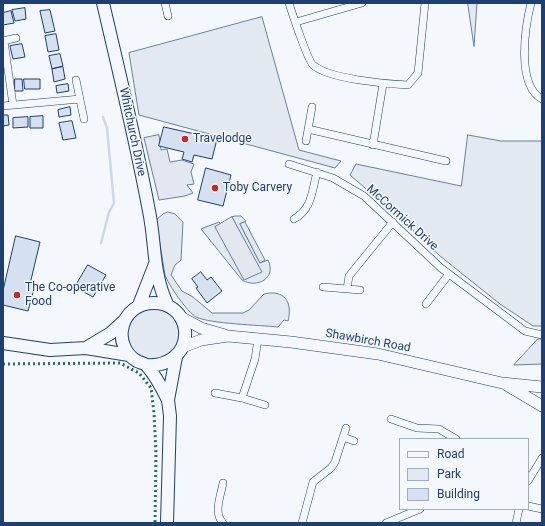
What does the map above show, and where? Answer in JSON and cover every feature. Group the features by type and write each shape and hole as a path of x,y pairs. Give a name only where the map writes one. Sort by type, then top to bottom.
{"main road":[{"name":"Whitchurch Drive","path":"103,3 150,213 155,262 160,289 168,306"},
{"name":"Whitchurch Drive","path":"139,306 155,262"},
{"path":"86,348 111,333 124,321 130,312 148,302 158,302 168,306 180,316 184,326 185,335 179,352 168,400 170,416 167,523"},
{"name":"Shawbirch Road","path":"180,316 201,328 228,336 378,354 502,383 542,387"},
{"path":"124,321 122,339 129,355"},
{"name":"Shawbirch Road","path":"179,352 201,340 228,336"},
{"path":"6,343 50,350 86,348 129,355 146,365 157,380 168,400"},
{"path":"146,365 161,365 179,352"},
{"name":"Shawbirch Road","path":"502,383 542,406"}],"street":[{"path":"164,3 168,16"},
{"path":"289,3 312,65 325,73 384,84 408,85 418,73 425,3"},
{"path":"296,22 362,3"},
{"path":"530,3 527,16 524,70 529,85 542,99"},
{"path":"13,105 3,41 16,38"},
{"path":"76,80 84,119"},
{"path":"373,145 384,84"},
{"path":"3,106 80,99"},
{"path":"306,141 312,106"},
{"path":"308,129 446,161"},
{"name":"McCormick Drive","path":"289,164 333,178 364,196 426,255 449,274 525,331 542,335"},
{"path":"294,219 303,214 308,205 317,172"},
{"path":"347,289 349,276 393,222"},
{"path":"426,304 449,274"},
{"path":"323,287 360,290"},
{"path":"242,398 255,359 258,339"},
{"path":"215,393 242,398 266,405"},
{"path":"391,419 417,428 439,429 454,438"},
{"path":"302,523 313,482 331,468 336,462 346,428"},
{"path":"343,438 354,440"},
{"path":"529,479 542,458"},
{"path":"223,523 218,518 217,510 224,483"},
{"path":"529,506 542,509"},
{"path":"386,523 418,510"},
{"path":"516,523 519,510"}],"green space":[{"path":"468,3 477,3 474,46"},
{"path":"262,17 299,150 341,161 335,168 139,115 129,53"},
{"path":"468,135 501,141 542,141 542,326 533,326 500,304 440,256 401,219 350,175 356,164 461,186"},
{"path":"168,212 175,214 183,222 181,260 175,265 171,275 182,291 193,297 212,313 243,313 249,310 264,294 277,293 282,295 288,303 288,321 284,320 278,327 236,324 203,319 192,314 178,298 165,275 156,220"},
{"path":"241,216 246,221 240,224 260,263 268,260 270,272 268,277 259,282 254,283 242,280 201,229 219,222 221,224 216,227 261,272 232,217"},
{"path":"153,308 167,312 175,320 179,334 175,348 167,356 153,360 139,356 131,348 127,334 131,320 139,312"},
{"path":"538,339 542,339 542,364 514,365"}],"shaded area":[{"path":"159,135 161,150 167,149 170,162 182,160 194,164 191,172 194,184 187,185 193,193 185,196 159,200 144,138"},
{"path":"232,217 262,272 244,280 215,227"},
{"path":"245,222 265,260 260,263 240,224"}],"building":[{"path":"25,8 26,19 15,21 12,10"},
{"path":"50,10 55,31 45,33 40,11"},
{"path":"11,11 14,23 3,25 3,13"},
{"path":"56,34 59,50 48,52 45,36"},
{"path":"22,44 25,57 13,59 10,46"},
{"path":"60,54 63,66 52,69 49,56"},
{"path":"63,67 65,79 54,82 52,69"},
{"path":"15,79 22,79 23,91 15,91"},
{"path":"24,79 40,79 40,89 25,89"},
{"path":"68,84 69,91 57,93 56,86"},
{"path":"70,107 71,115 59,117 58,110"},
{"path":"3,115 8,115 9,125 3,126"},
{"path":"43,116 43,128 30,128 30,117"},
{"path":"28,117 28,127 13,128 13,118"},
{"path":"72,121 76,138 63,140 59,123"},
{"path":"164,127 217,139 212,159 194,155 192,162 182,159 184,152 159,146"},
{"path":"206,168 231,175 223,206 198,200"},
{"path":"16,236 40,242 30,284 35,285 28,311 3,305 3,291"},
{"path":"88,265 106,275 93,297 75,287"},
{"path":"201,272 207,280 211,277 222,291 207,303 196,288 198,287 192,279"}],"waterway":[{"path":"101,243 109,212 114,203 107,128 103,117"}],"hedge":[{"path":"3,364 120,363 139,373 151,388 154,413 156,454 155,523"}],"place":[{"name":"Travelodge","path":"185,139"},
{"name":"Toby Carvery","path":"215,188"},
{"name":"The Co-operative Food","path":"17,295"}]}
